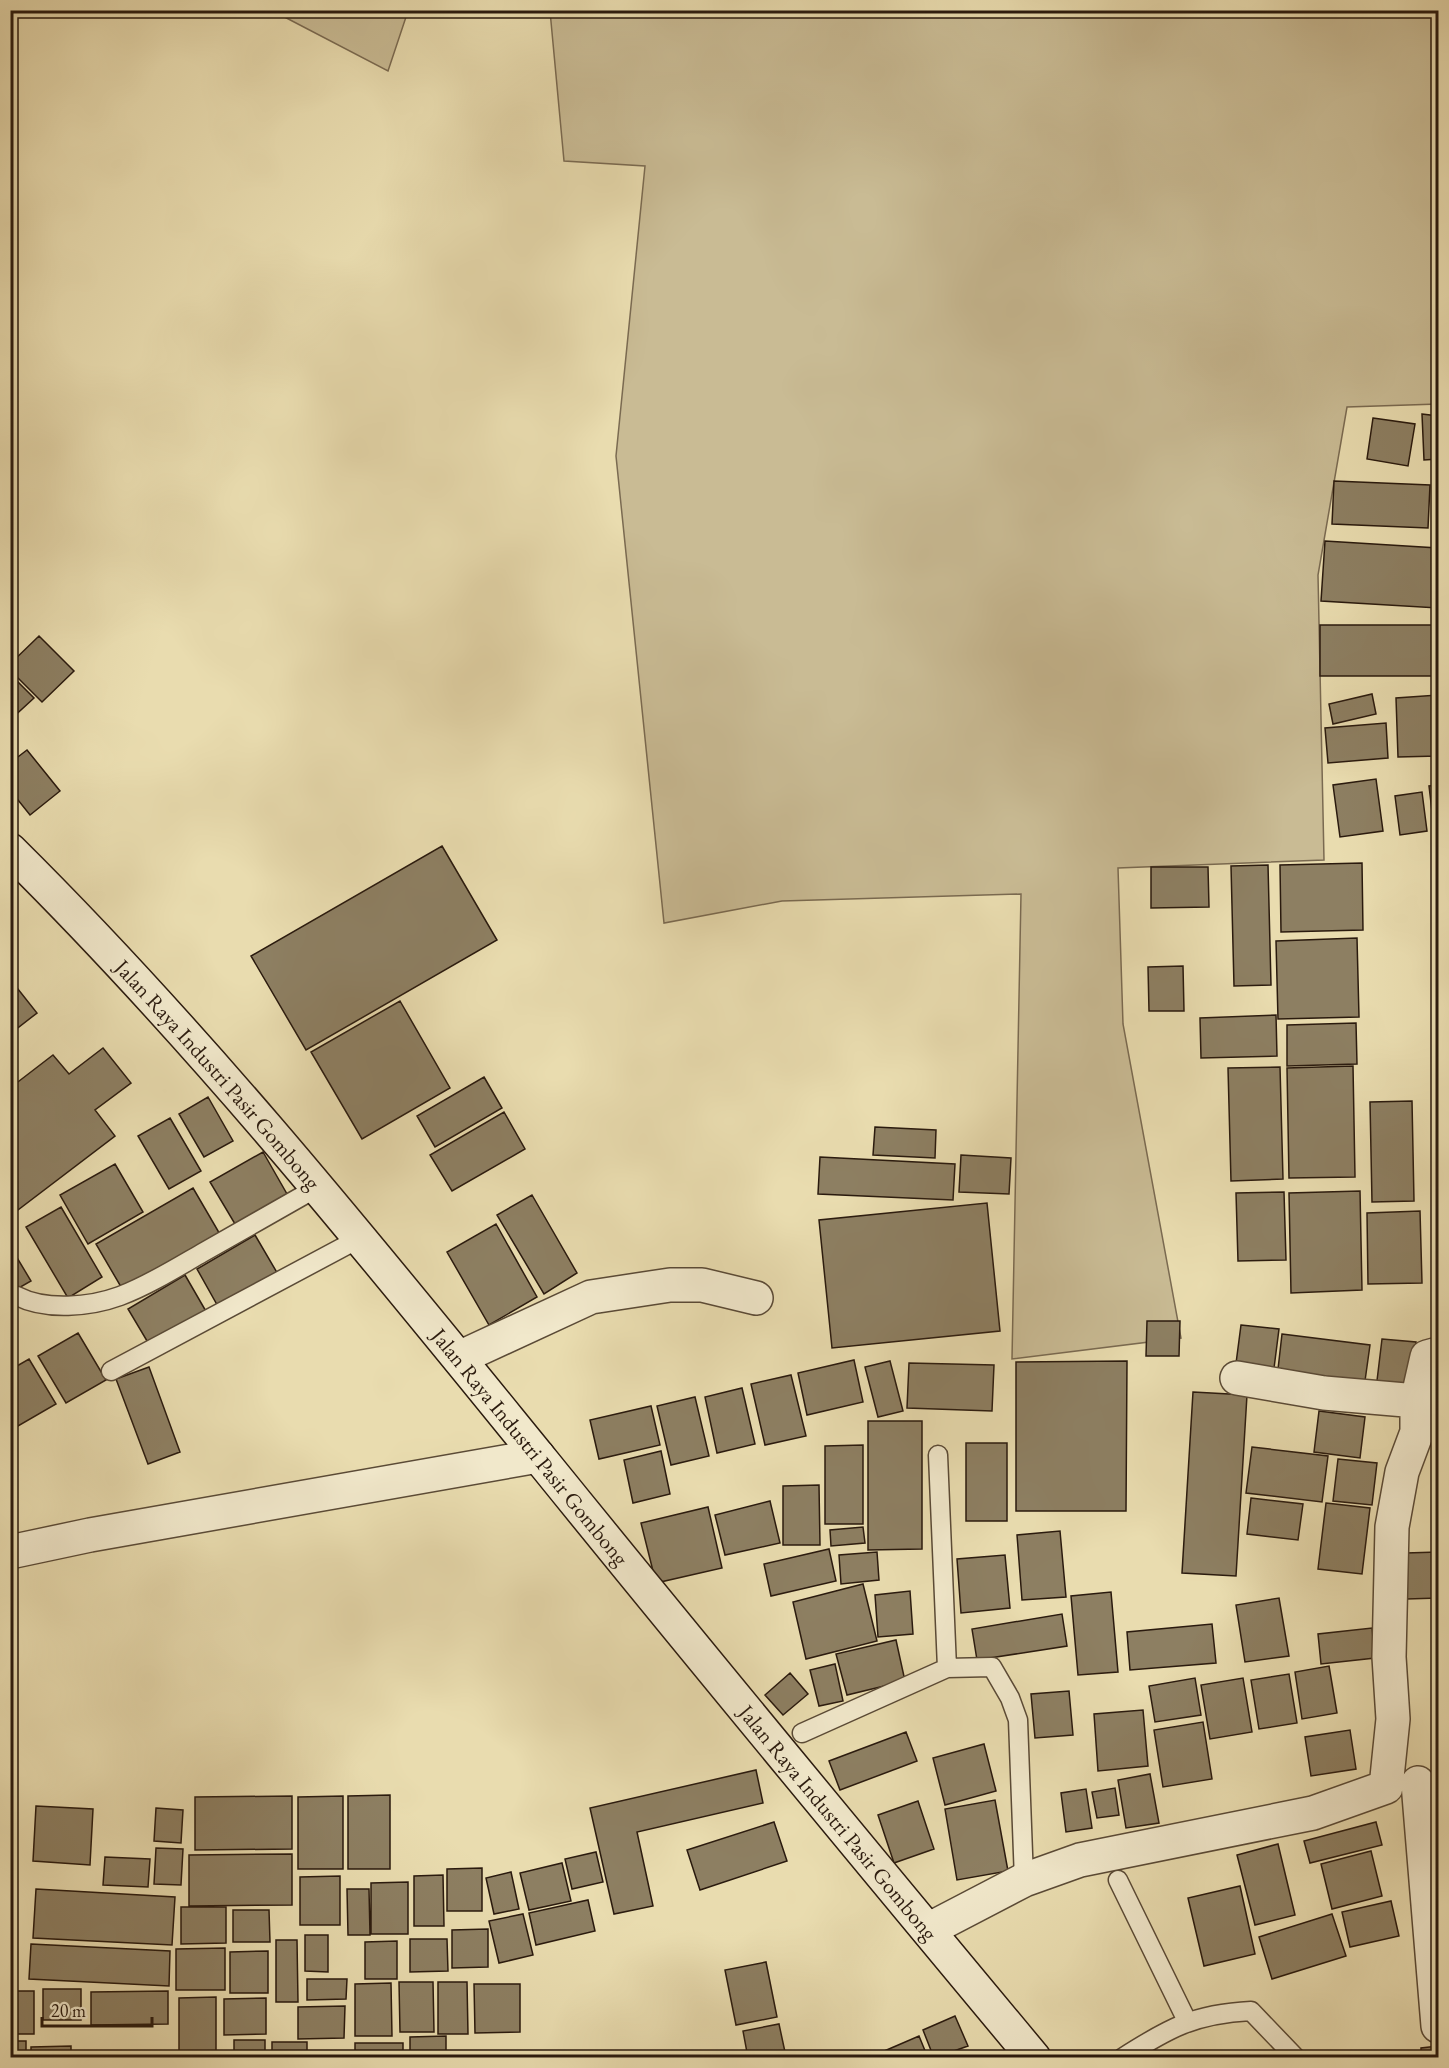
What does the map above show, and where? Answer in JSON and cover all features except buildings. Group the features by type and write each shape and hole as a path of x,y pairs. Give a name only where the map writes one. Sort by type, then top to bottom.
{"street":[{"name":"Jalan Raya Industri Pasir Gombong","path":"10,850 87,926 170,1015 362,1238 538,1456 1034,2058"},
{"path":"459,1358 591,1297 670,1285 702,1285 756,1298"},
{"path":"1438,1354 1427,1357 1424,1422 1400,1480 1392,1527 1389,1657 1393,1719 1414,1784 1438,2026"},
{"path":"1237,1378 1324,1393 1424,1422"},
{"path":"10,1552 90,1535 538,1456"},
{"path":"928,1930 1024,1880 1080,1860 1313,1813 1414,1784"}],"lane":[{"path":"17,1296 30,1303 48,1305 89,1304 120,1296 182,1264 318,1187"},
{"path":"111,1371 362,1238"},
{"path":"938,1455 947,1668"},
{"path":"802,1733 947,1668 992,1667 1010,1698 1018,1720 1024,1880"},
{"path":"1118,1880 1187,2021"},
{"path":"1122,2058 1164,2031 1187,2021 1221,2013 1251,2012 1296,2058"}],"shaded area":[{"path":"273,11 408,11 388,71"},
{"path":"550,11 1438,11 1438,404 1347,407 1318,575 1324,860 1118,868 1123,1024 1181,1338 1012,1359 1021,894 782,901 664,923 616,456 645,166 564,161"}]}
